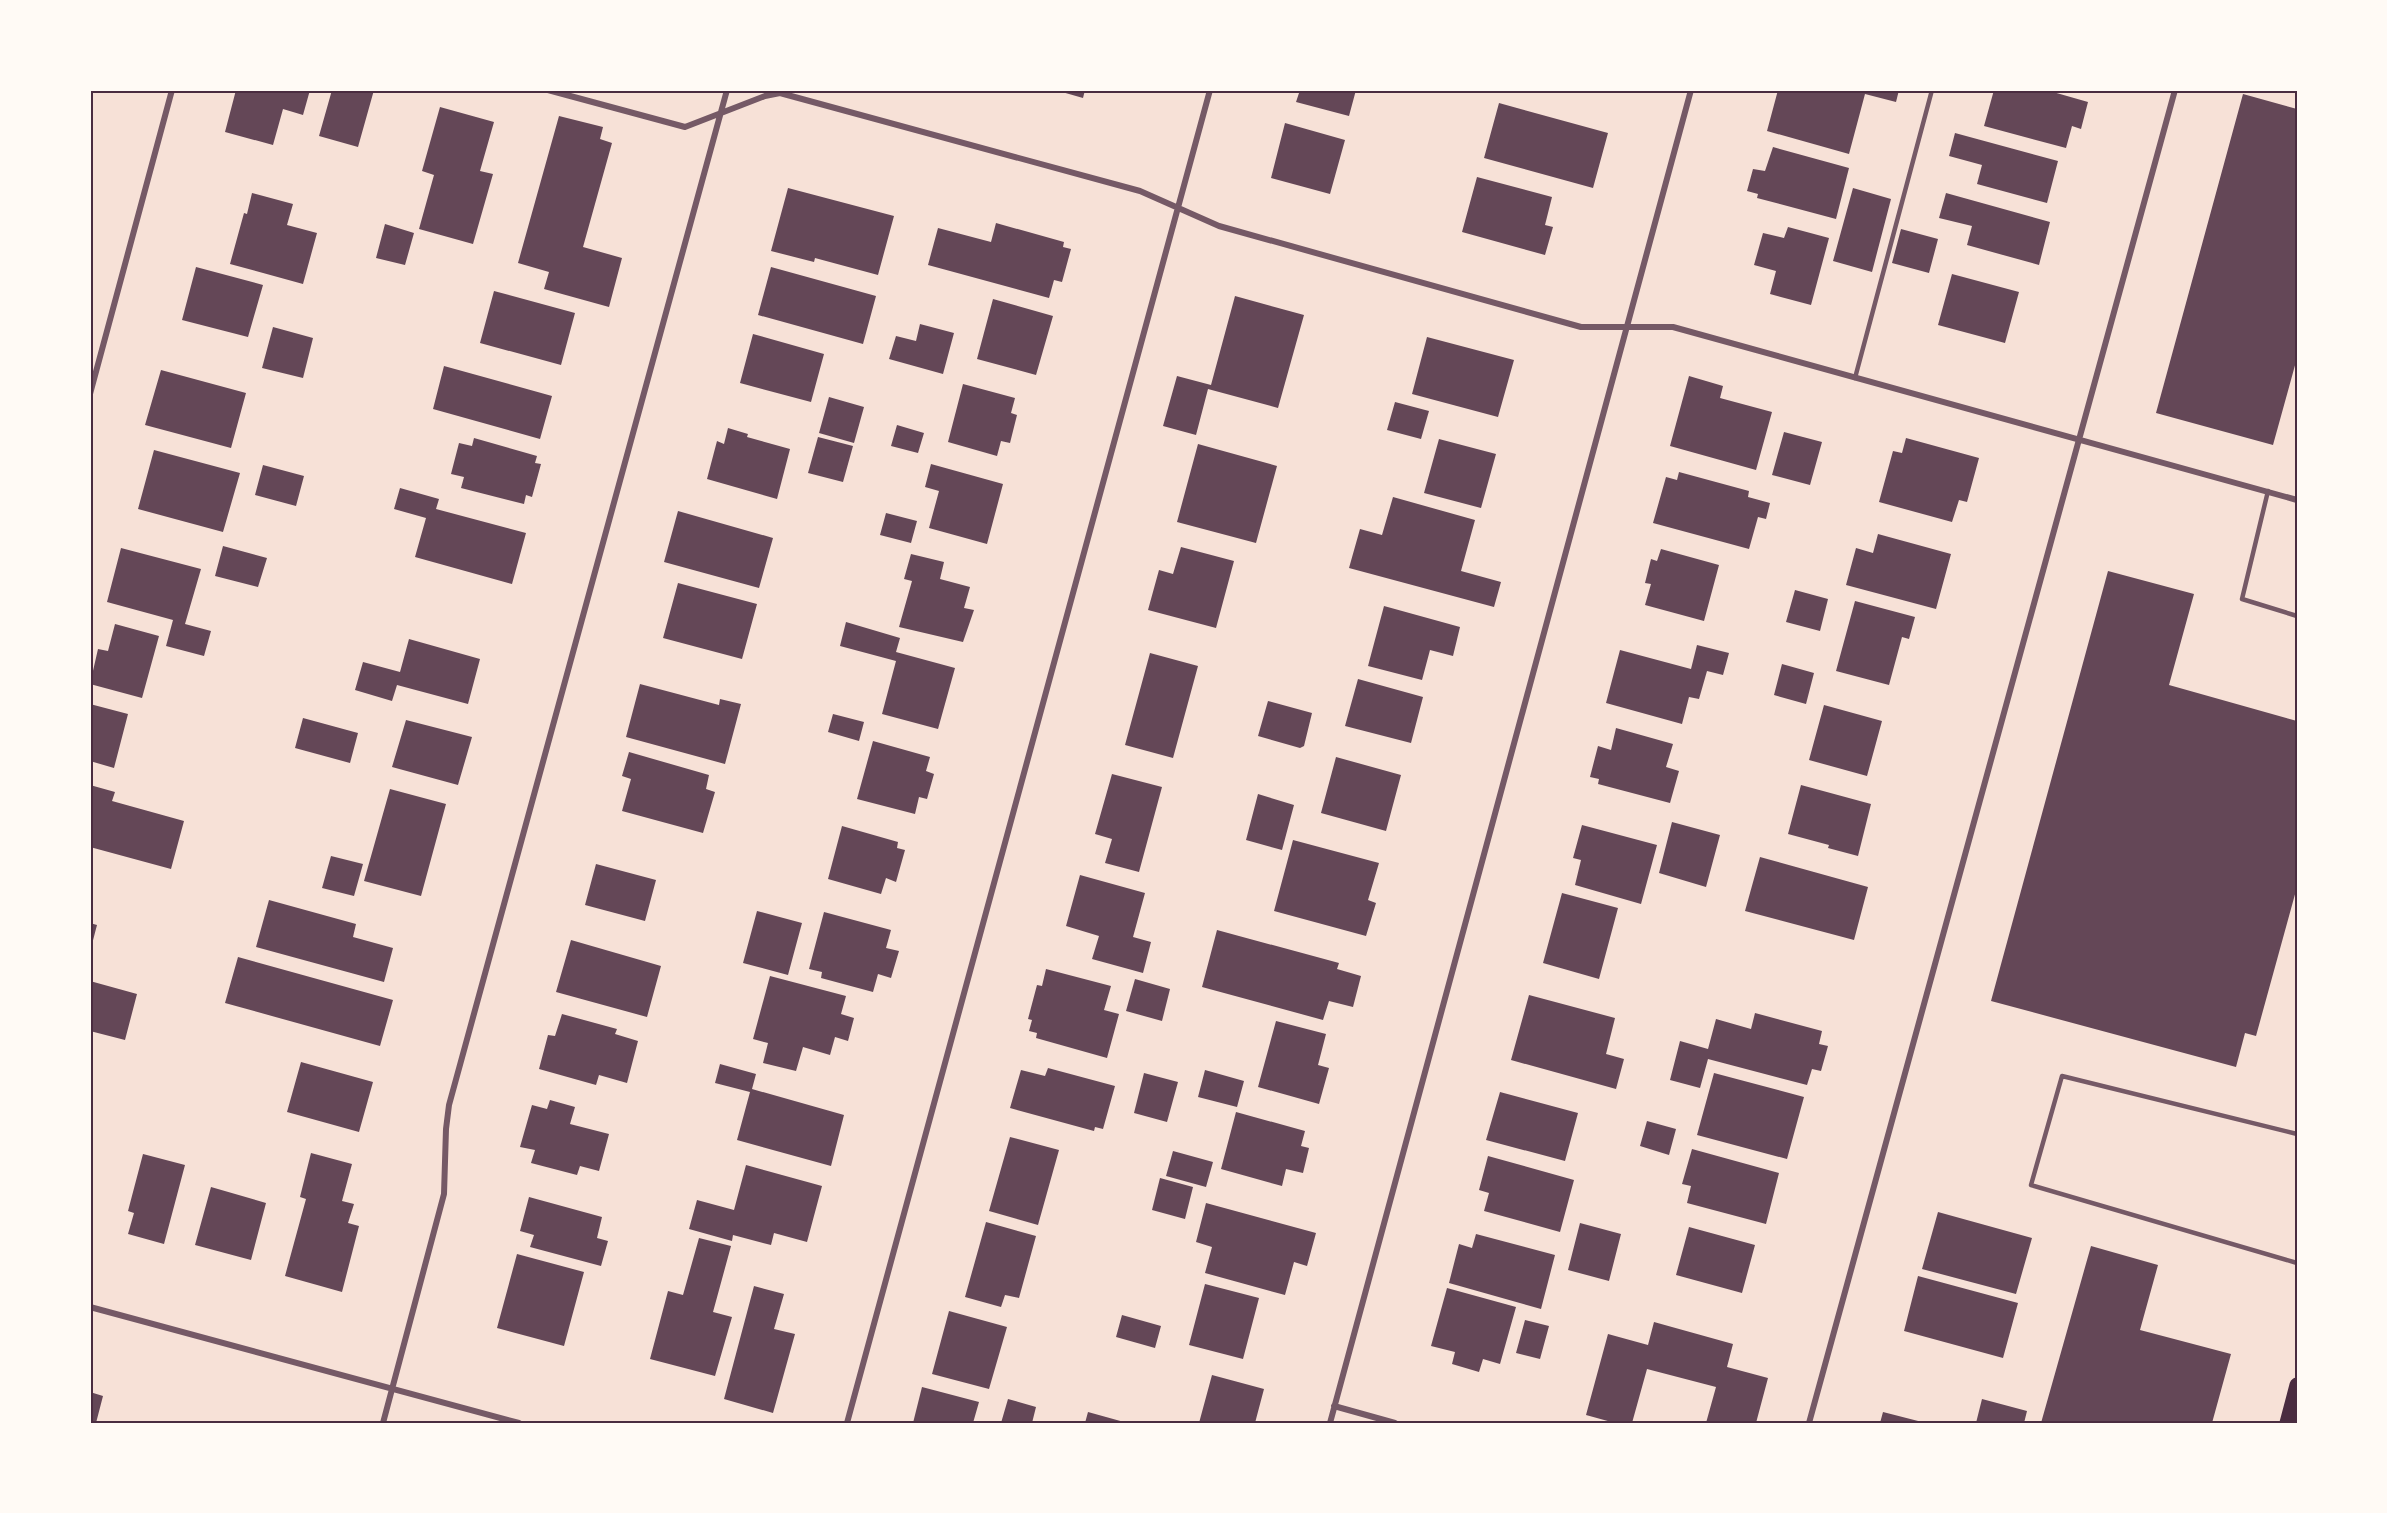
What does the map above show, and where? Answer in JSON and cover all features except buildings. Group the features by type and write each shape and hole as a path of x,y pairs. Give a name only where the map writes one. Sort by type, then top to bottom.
{"main road":[{"path":"2287,1423 2297,1385"}],"street":[{"path":"90,393 172,90"},
{"path":"548,90 685,127 765,96 780,93 1140,190 1219,226 1581,327 1673,327 2296,500"},
{"path":"383,1423 444,1194 449,1105 727,90"},
{"path":"847,1423 1210,90"},
{"path":"1330,1423 1691,90"},
{"path":"1809,1423 2175,90"},
{"path":"90,1307 519,1423"},
{"path":"1334,1406 1395,1423"}],"lane":[{"path":"1855,378 1932,90"},
{"path":"2268,491 2242,599 2297,616"},
{"path":"2296,500 2297,491"},
{"path":"2297,1134 2062,1076 2031,1185 2297,1263"}]}
